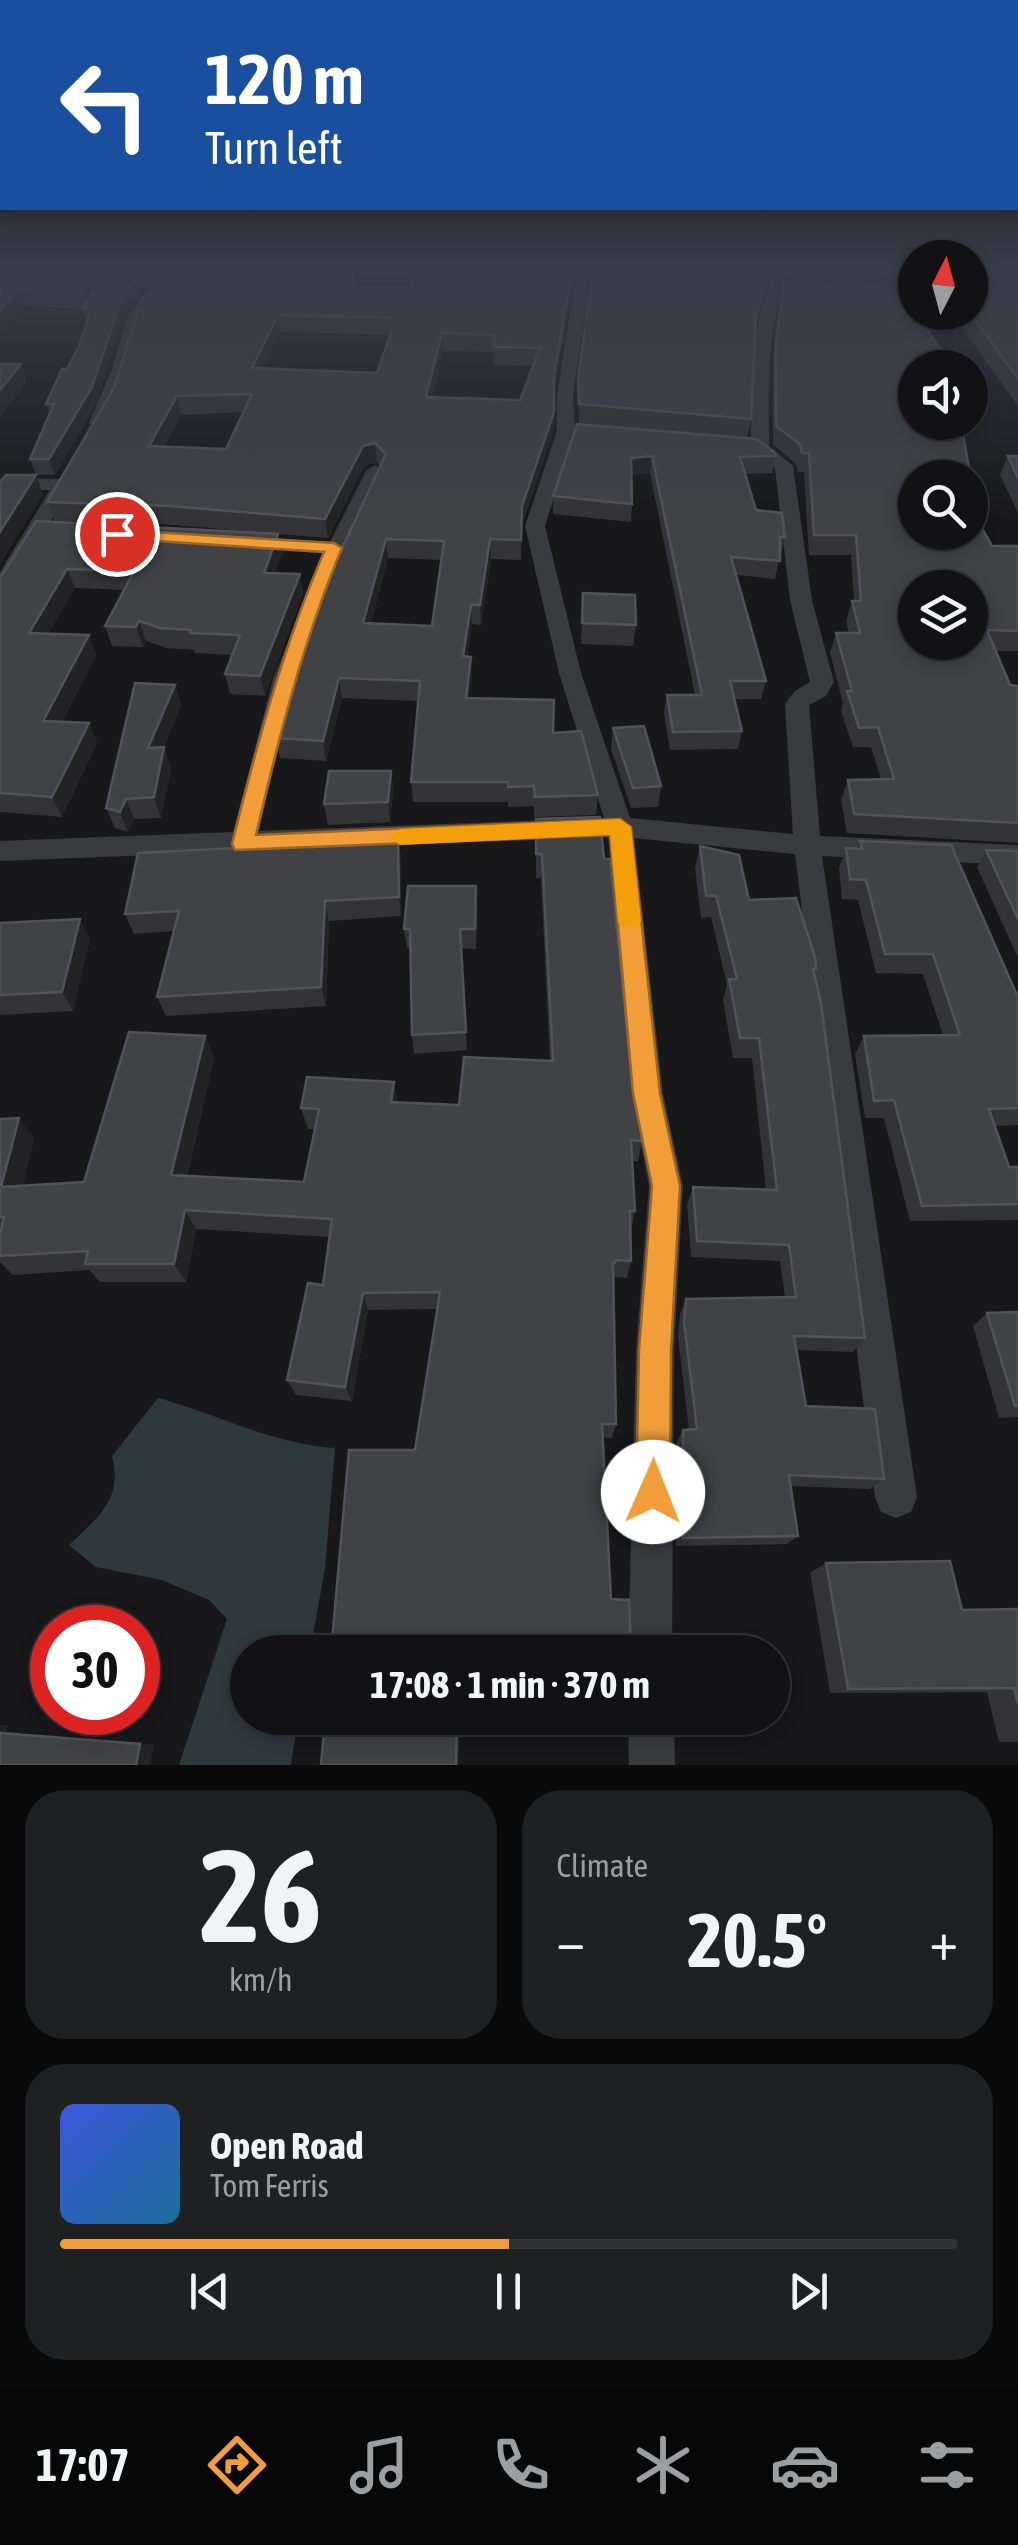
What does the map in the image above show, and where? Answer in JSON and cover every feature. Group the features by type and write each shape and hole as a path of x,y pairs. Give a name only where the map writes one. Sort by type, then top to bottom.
{"street":[{"path":"90,437 124,354"},
{"path":"571,354 565,395 575,432 535,526 570,673 620,827 647,1093 666,1186 655,1350 650,1635"},
{"path":"762,354 749,448 784,466 801,600 822,682 818,691 803,696 796,704 807,844 896,1497"},
{"path":"243,844 275,710 309,606 334,548 375,471"},
{"path":"0,484 68,477 0,590"},
{"path":"35,530 66,532"},
{"path":"230,540 334,548"},
{"path":"0,851 620,827 958,863 1018,855"},
{"path":"651,1735 652,1765"}],"shaded area":[{"path":"158,1398 267,1435 335,1448 325,1568 313,1635 230,1635 230,1735 295,1735 291,1765 179,1765 227,1619 209,1600 162,1580 96,1567 69,1545 111,1496 112,1456"}],"building":[{"path":"75,354 103,354 92,387 49,459 30,459 54,404 46,404 62,369 67,369"},
{"path":"124,354 259,354 252,368 377,373 383,354 437,354 426,397 520,400 538,354 558,354 554,412 522,506 521,540 490,539 480,605 471,605 463,656 471,657 466,698 554,700 553,733 581,731 598,795 535,797 534,786 508,787 508,782 411,782 420,681 339,678 323,741 276,738 325,585 386,454 375,443 363,446 325,519 170,506 47,502 114,388","holes":["252,394 226,449 149,446 177,396","386,539 444,541 432,626 363,623"]},
{"path":"581,354 754,354 751,419 579,404"},
{"path":"776,354 898,354 898,440 964,440 968,460 898,460 898,550 988,550 988,539 992,546 1018,546 1018,631 988,630 988,570 898,570 898,660 988,660 988,632 1010,685 1018,686 1018,823 854,814 848,780 894,779 878,727 859,728 836,633 860,633 852,601 861,601 856,535 814,535 809,453 802,453 800,444 776,426"},
{"path":"1000,354 1018,354 1018,379"},
{"path":"0,364 21,364 0,390"},
{"path":"577,424 757,439 775,453 740,457 756,510 782,513 785,537 780,537 780,561 731,557 766,681 730,681 742,731 673,732 667,695 702,695 652,456 631,458 632,504 553,496"},
{"path":"1008,456 1018,456 1018,478"},
{"path":"6,475 36,475 0,532 0,483"},
{"path":"36,521 278,534 264,573 300,574 260,676 225,674 240,635 190,633 191,630 160,628 139,621 136,627 105,626 134,571 67,569 29,633 89,635 43,721 89,723 52,797 0,793 0,576"},
{"path":"583,593 635,595 636,625 582,623"},
{"path":"135,683 175,685 148,748 164,747 154,797 126,799 120,812 106,808"},
{"path":"644,726 661,786 633,788 613,728"},
{"path":"329,771 391,771 388,802 324,804"},
{"path":"600,817 604,859 610,859 631,1072 641,1123 642,1141 631,1140 635,1211 630,1211 631,1261 617,1260 613,1264 616,1424 602,1424 611,1599 629,1600 630,1635 333,1635 349,1450 415,1450 440,1292 363,1293 345,1387 287,1380 308,1283 323,1285 332,1219 185,1210 174,1264 85,1264 88,1251 0,1256 4,1217 0,1217 0,1119 19,1118 1,1187 84,1182 129,1032 205,1036 171,1175 304,1182 319,1109 301,1108 307,1077 394,1082 391,1102 459,1105 464,1057 553,1061 542,854 536,854 536,819"},
{"path":"385,829 384,838 398,838 399,897 325,901 321,987 157,997 179,911 125,914 138,853 318,844 320,832"},
{"path":"860,841 951,845 1018,993 1018,1108 989,1109 1009,1167 1018,1167 1018,1204 922,1206 894,1100 874,1101 864,1036 960,1035 933,954 885,954 866,880 850,879 846,848 862,849"},
{"path":"700,846 739,855 749,900 796,898 815,957 813,969 821,1003 865,1338 794,1336 806,1406 875,1409 884,1479 789,1475 798,1536 683,1538 683,1430 697,1429 684,1322 686,1299 796,1297 789,1245 697,1241 693,1187 777,1190 759,1038 740,1038 729,979 737,979 716,896 706,896"},
{"path":"986,850 1018,851 1018,919"},
{"path":"408,886 476,886 475,929 460,929 466,1032 412,1035 410,929 404,929"},
{"path":"80,919 62,992 0,995 0,923"},
{"path":"1018,1312 1018,1406 1015,1406 987,1313"},
{"path":"950,1561 962,1610 1018,1609 1018,1704 1014,1688 848,1689 826,1563"},
{"path":"0,1733 140,1744 136,1765 0,1765"},
{"path":"324,1735 457,1735 456,1765 321,1765"}],"slow traffic":[{"path":"400,837 620,827 630,921"}],"route":[{"path":"117,534 334,548 309,606 275,710 243,844 620,827 647,1093 666,1186 655,1350 653,1492"}]}
